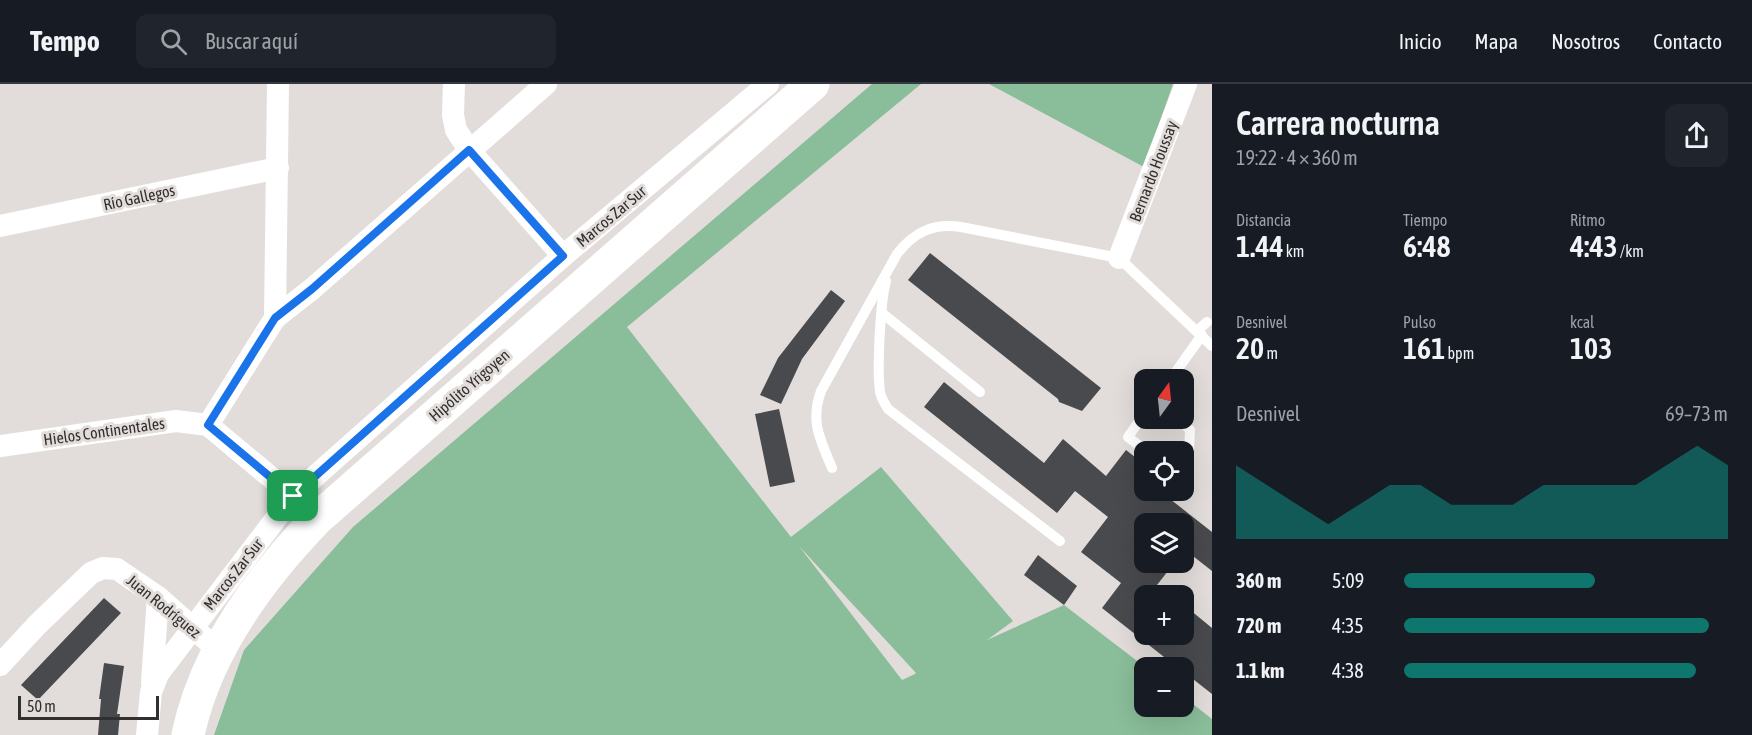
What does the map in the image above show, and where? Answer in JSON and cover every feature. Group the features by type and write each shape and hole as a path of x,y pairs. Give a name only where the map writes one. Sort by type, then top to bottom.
{"main road":[{"name":"Hipólito Yrigoyen","path":"188,735 192,717 219,651 260,583 318,519 813,84"}],"street":[{"path":"275,318 278,84"},
{"path":"454,84 453,115 456,130 469,150 563,256"},
{"path":"293,496 208,425 275,318 312,289 546,84"},
{"name":"Marcos Zar Sur","path":"147,735 151,692 159,674 192,627 293,496 563,256 768,84"},
{"name":"Bernardo Houssay","path":"1119,258 1186,84"},
{"name":"Río Gallegos","path":"0,226 278,168"},
{"name":"Hielos Continentales","path":"0,446 176,421 208,425"},
{"name":"Juan Rodríguez","path":"0,665 37,625 91,573 117,569 158,597 219,651"},
{"path":"151,692 158,597"}],"lane":[{"path":"832,468 815,421 816,406 821,391 897,254 914,237 925,230 949,225 1119,258 1212,346"},
{"path":"891,267 885,286 882,312 880,384 883,401 888,409 1060,541"},
{"path":"882,312 980,392"},
{"path":"1177,369 1207,322"},
{"path":"1134,428 1128,437 1134,442"}],"green space":[{"path":"872,84 921,84 627,327 791,537 881,467 1013,621 987,640 1064,605 1134,659 1134,717 1194,717 1194,705 1212,719 1212,735 214,735 244,650 353,527","holes":["799,546 916,673 902,680"]},
{"path":"989,84 1173,84 1144,167"}],"building":[{"path":"930,253 1101,388 1082,411 1059,402 908,280"},
{"path":"831,290 845,301 802,359 781,404 760,395 778,358"},
{"path":"944,382 1044,463 1063,439 1106,476 1126,450 1134,456 1134,501 1173,501 1188,513 1134,513 1134,573 1166,573 1157,585 1134,585 1134,633 1102,608 1121,583 1081,552 1108,517 1075,491 1057,513 924,407"},
{"path":"779,409 795,482 770,487 755,414"},
{"path":"1194,518 1212,532 1212,571 1194,557"},
{"path":"1038,555 1077,586 1064,605 1024,575"},
{"path":"104,598 121,613 38,700 21,685"},
{"path":"1194,613 1212,628 1212,694 1194,680 1194,657 1164,657 1149,645 1194,645"},
{"path":"104,663 124,666 117,714 120,714 118,735 98,735 101,699 99,699"}],"route":[{"path":"469,150 563,256 293,496 208,425 275,318 312,289 469,150"}]}
